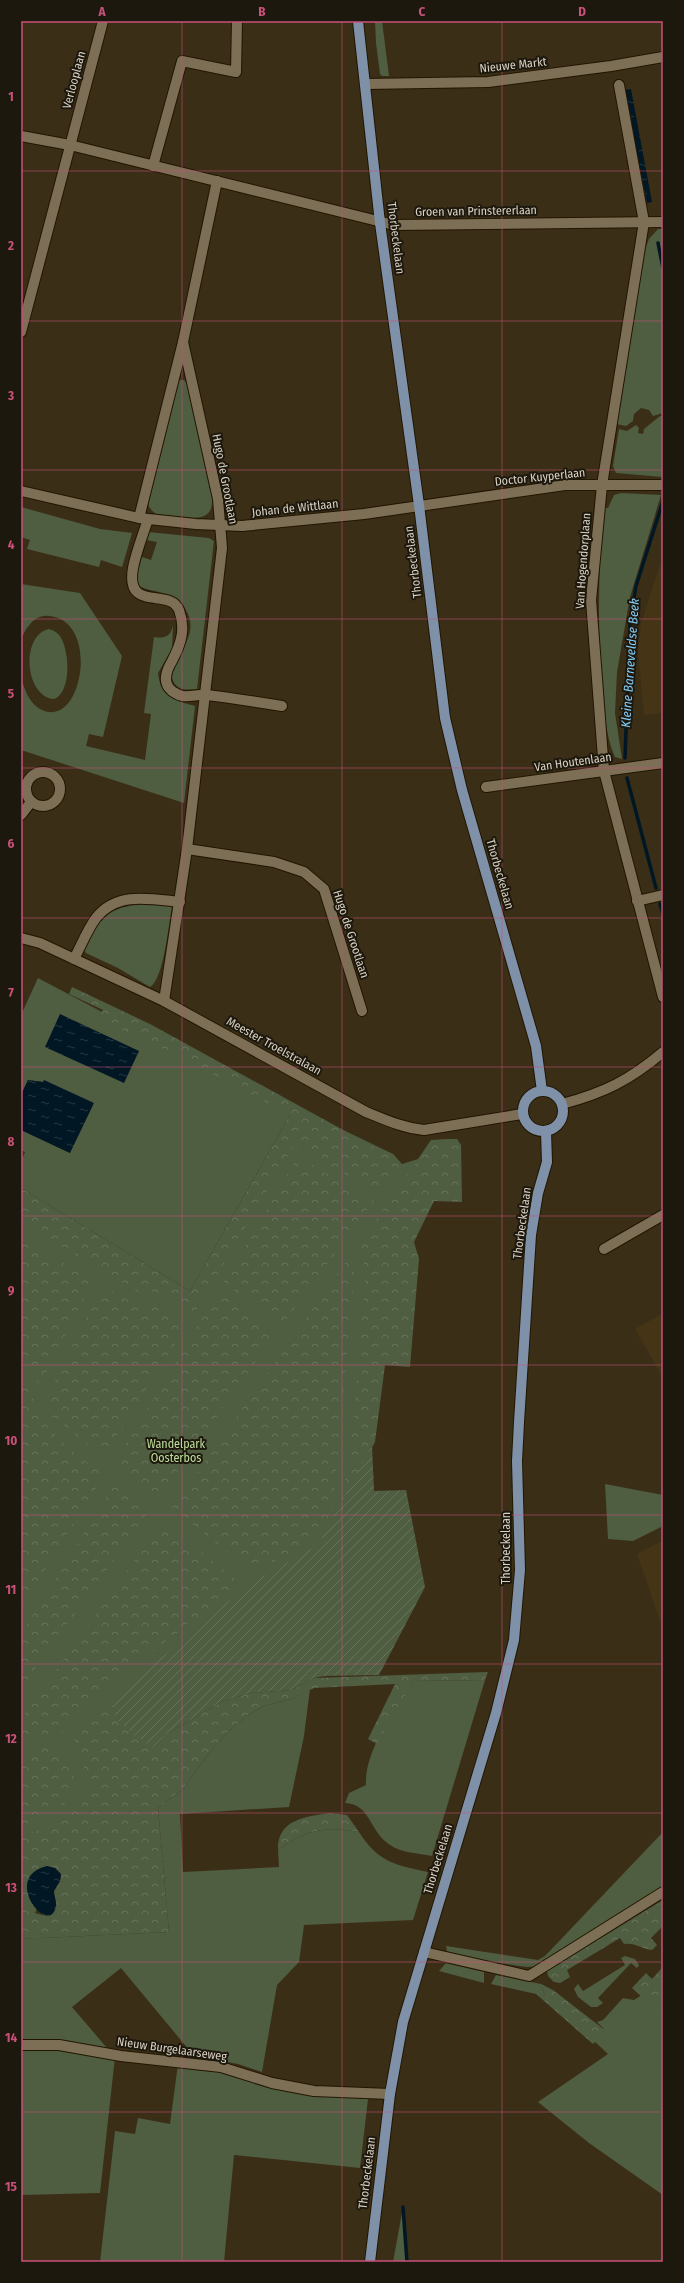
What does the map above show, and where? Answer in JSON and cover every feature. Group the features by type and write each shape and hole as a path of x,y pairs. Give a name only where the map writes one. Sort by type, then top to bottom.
{"main road":[{"name":"Thorbeckelaan","path":"358,21 380,223 419,505 445,718 462,790 536,1046 542,1091"},
{"path":"542,1091 551,1092 558,1097 562,1104 564,1113 561,1122 555,1128 546,1132 538,1132 530,1128 525,1122 522,1114 523,1105 527,1098 534,1093 542,1091"},
{"name":"Thorbeckelaan","path":"370,2262 390,2094 403,2022 496,1713 514,1640 520,1570 518,1429 531,1235 538,1193 547,1162 546,1132"},
{"name":"Thorbeckelaan","path":"364,2262 373,2234"}],"street":[{"name":"Verlooplaan","path":"21,332 103,21"},
{"path":"153,166 182,61 236,72 237,21"},
{"name":"Nieuwe Markt","path":"365,84 488,82 617,65 663,57"},
{"name":"Van Hogendorplaan","path":"619,85 644,222 602,485 591,600 604,771 663,998"},
{"name":"Groen van Prinstererlaan","path":"21,136 70,145 380,223 394,225 663,222"},
{"name":"Hugo de Grootlaan","path":"144,518 217,181"},
{"name":"Hugo de Grootlaan","path":"164,1000 187,849 222,548 218,499 183,342"},
{"name":"Doctor Kuyperlaan","path":"419,505 565,485 659,484"},
{"name":"Johan de Wittlaan","path":"21,491 144,518 242,526 364,514 419,505"},
{"path":"144,518 133,569 135,589 141,596 170,600 178,608 184,626 180,646 166,671 166,682 171,690 182,696 205,695 282,706"},
{"name":"Van Houtenlaan","path":"486,787 663,762"},
{"path":"21,815 31,802"},
{"name":"Hugo de Grootlaan","path":"187,849 274,862 304,872 324,890 362,1011"},
{"path":"637,901 663,895"},
{"path":"74,959 96,918 108,907 123,900 136,897 180,902"},
{"name":"Meester Troelstralaan","path":"21,938 40,943 164,1000 366,1112 408,1128 424,1130 522,1114"},
{"path":"562,1104 602,1092 620,1084 642,1070 662,1054"},
{"path":"604,1249 663,1215"},
{"path":"424,1952 529,1976 663,1892"},
{"name":"Nieuw Burgelaarseweg","path":"21,2045 59,2045 121,2056 221,2067 272,2083 314,2091 390,2094"}],"shaded area":[{"path":"663,556 663,712 644,715 638,652 641,623"},
{"path":"663,1313 663,1378 635,1329"},
{"path":"663,1540 663,1629 637,1554"}],"green space":[{"path":"375,21 382,21 389,76 382,76 380,74"},
{"path":"658,229 663,229 663,413 653,416 649,410 641,408 634,414 633,421 626,426 616,424 643,254 649,239"},
{"path":"179,380 184,380 188,385 212,498 212,506 210,511 206,515 196,518 158,515 148,505 147,500 176,382"},
{"path":"660,416 663,416 663,477 616,473 613,466 619,429 627,431 636,425 639,428 638,433 643,434 644,429"},
{"path":"621,493 661,495 630,597 617,672 615,713 622,759 615,757 606,726 601,671 599,601 600,554 604,508 608,508 614,495"},
{"path":"21,507 100,529 132,533 122,567 101,560 99,567 27,549 30,540 21,537"},
{"path":"148,532 209,538 214,541 197,689 182,689 176,685 172,678 176,662 188,640 190,632 188,614 182,605 175,599 140,586 137,582 137,573 142,557 151,560 157,542 146,540"},
{"path":"21,584 80,593 122,656 103,737 89,734 86,746 145,760 151,714 144,713 154,637 161,638 167,636 171,632 173,625 172,649 158,673 159,681 165,692 181,702 195,706 184,803 21,750 21,674 27,695 34,704 42,710 56,712 68,704 76,690 80,672 80,653 76,635 66,622 50,616 35,619 21,639"},
{"path":"49,629 56,632 63,641 67,659 64,688 60,695 54,699 44,696 37,688 32,678 30,666 30,653 33,642 40,634"},
{"path":"145,904 172,906 162,962 155,982 150,987 118,968 86,953 84,950 94,930 106,916 122,908"},
{"path":"38,978 289,1111 290,1115 190,1291 21,1188 21,1161 25,1152 21,1150 21,1130 70,1153 43,1082 28,1080 21,1095 21,1015"},
{"path":"72,987 150,1024 376,1148 393,1154 401,1164 380,1194 294,1145 194,1314 155,1291 140,1293 21,1222 21,1188 190,1291 290,1115 168,1051 98,1019 103,1010 69,994"},
{"name":"Wandelpark Oosterbos","path":"310,1114 393,1154 402,1164 418,1159 431,1140 457,1139 460,1201 434,1200 412,1241 384,1362 374,1441 320,1547 119,1703 156,1748 101,1806 21,1843 21,1208 190,1297"},
{"path":"457,1139 461,1145 462,1202 434,1201 414,1242 419,1259 410,1367 385,1365 375,1442 341,1503 351,1447 366,1272 359,1244 432,1140"},
{"path":"298,1157 374,1201 283,1324 223,1283"},
{"path":"21,1238 93,1281 39,1387 33,1368 21,1361"},
{"path":"350,1256 354,1273 353,1288 333,1506 326,1522 313,1539 254,1573 172,1508"},
{"path":"102,1286 135,1304 157,1304 188,1324 103,1457 51,1415 45,1401"},
{"path":"218,1292 277,1332 158,1499 113,1465"},
{"path":"21,1371 27,1381 36,1409 45,1424 68,1448 104,1475 21,1609"},
{"path":"372,1445 374,1491 406,1490 425,1587 379,1675 324,1676 314,1678 291,1690 250,1693 221,1702 165,1735 154,1748 134,1735 116,1718 111,1700 248,1585 318,1545"},
{"path":"115,1483 149,1511 21,1689 21,1634"},
{"path":"605,1484 663,1495 663,1526 633,1541 608,1539"},
{"path":"163,1521 239,1582 213,1605 91,1698 63,1732 31,1740 21,1745 21,1719"},
{"path":"488,1672 485,1680 413,1681 377,1744 368,1739 395,1684 314,1688 291,1699 264,1706 248,1715 229,1731 209,1753 183,1789 158,1808 169,1932 21,1939 21,1836 54,1824 75,1810 83,1801 88,1791 88,1779 77,1752 74,1737 76,1730 84,1719 111,1700 116,1718 154,1748 165,1735 221,1702 250,1693 291,1690 314,1678","holes":["55,1868 61,1875 60,1881 54,1891 54,1911 48,1915 35,1913"]},
{"path":"485,1680 432,1856 395,1848 383,1839 360,1808 353,1804 345,1803 349,1793 366,1785 370,1758 382,1731 413,1681"},
{"path":"310,1689 304,1736 289,1807 180,1814 183,1872 279,1867 278,1850 307,1833 336,1829 359,1832 373,1850 388,1861 428,1872 413,1920 304,1925 299,1962 277,1985 262,2072 238,2064 194,2056 121,1968 72,2007 107,2048 21,2042 21,1939 169,1932 158,1808 183,1789 209,1753 229,1731 248,1715 264,1706 291,1699"},
{"path":"49,1746 59,1751 68,1762 74,1779 73,1789 69,1798 62,1806 32,1822 21,1825 21,1755"},
{"path":"329,1813 347,1815 359,1832 336,1829 307,1833 278,1850 282,1832 294,1821"},
{"path":"663,1832 663,1888 540,1966 527,1967 454,1956 447,1951 446,1946 538,1960 545,1956"},
{"path":"663,1900 663,1926 651,1938 657,1945 652,1950 631,1944 624,1944 620,1938 567,1970 570,1977 560,1983 554,1982 548,1976 547,1971"},
{"path":"625,1956 635,1959 639,1965 637,1968 631,1963 598,1998 603,2003 597,2007 591,2007 578,1997 574,1989 578,1984 583,1991 625,1965 621,1958"},
{"path":"446,1963 484,1972 484,1983 439,1971"},
{"path":"663,1967 663,2016 632,1988 646,1973 652,1979"},
{"path":"496,1975 541,1984 545,1996 491,1984"},
{"path":"663,1981 663,2195 589,2143 538,2102 608,2054 593,2040 604,2029 597,2022 603,2020 623,1998 634,2000"},
{"path":"541,1984 553,1990 606,2031 593,2044 535,1993 545,1996"},
{"path":"21,2047 47,2047 115,2057 100,2193 21,2195"},
{"path":"178,2064 227,2072 299,2094 368,2099 360,2168 234,2155 224,2262 100,2262 115,2131 135,2134 138,2118 170,2124"},
{"path":"403,2207 406,2262 393,2262"}],"water":[{"path":"631,89 652,202 647,203 624,90"},
{"path":"60,1014 139,1051 124,1083 45,1047"},
{"path":"28,1080 43,1082 44,1080 94,1103 70,1153 21,1130 21,1095"},
{"path":"47,1866 55,1868 61,1874 60,1881 54,1891 56,1906 52,1914 45,1915 38,1911 32,1902 28,1892 28,1882 34,1872"}],"waterway":[{"name":"Kleine Barneveldse Beek","path":"658,243 663,268"},
{"name":"Kleine Barneveldse Beek","path":"625,758 630,624 636,586 663,501"},
{"name":"Kleine Barneveldse Beek","path":"627,778 656,888"},
{"name":"Kleine Barneveldse Beek","path":"660,904 663,914"},
{"path":"403,2207 407,2262"}]}
